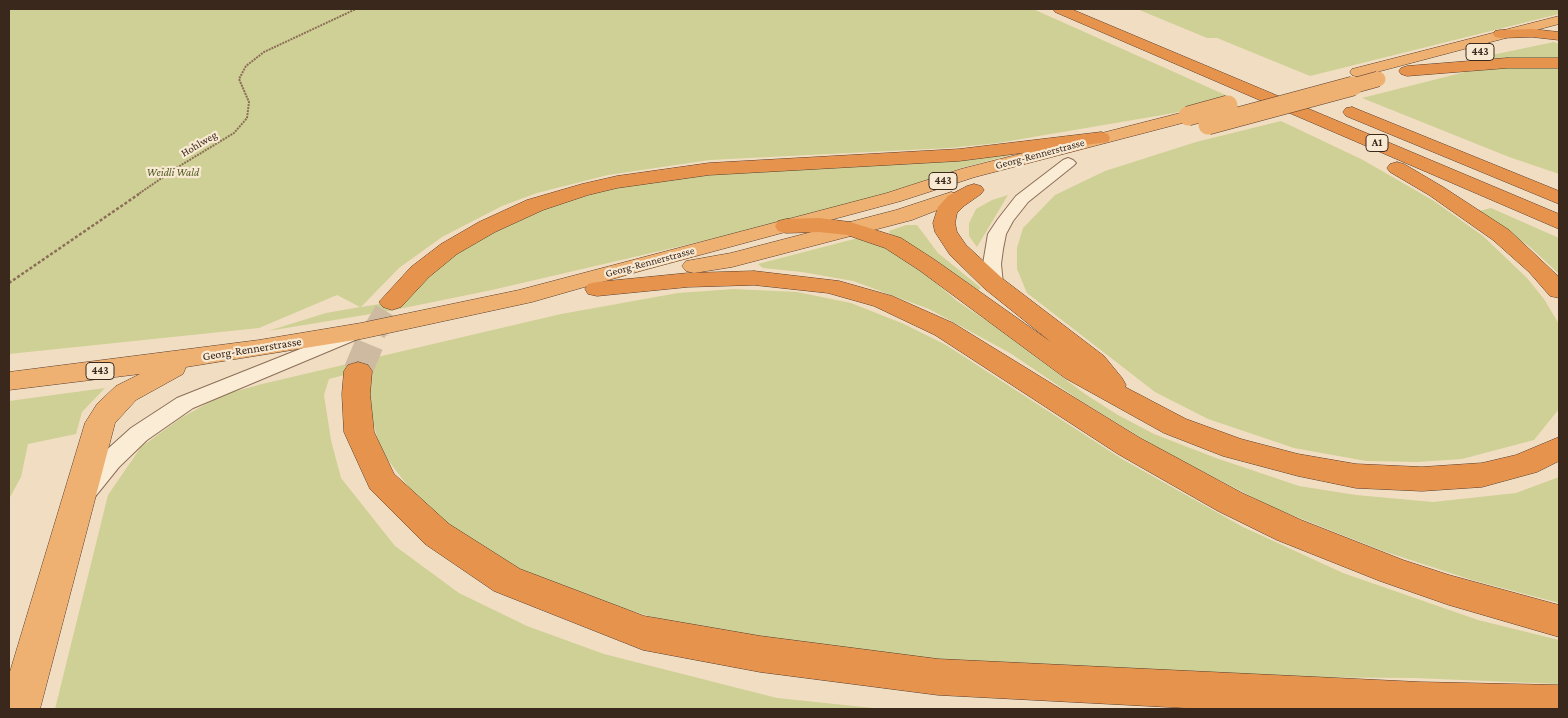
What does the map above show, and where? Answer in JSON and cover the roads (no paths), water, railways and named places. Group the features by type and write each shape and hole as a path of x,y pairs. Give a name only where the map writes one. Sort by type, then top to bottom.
{"highway":[{"name":"A1","path":"1060,9 1207,70 1559,222"},
{"name":"Georg-Rennerstrasse","path":"9,381 191,359 361,331 523,297 636,265 886,200 968,174 1101,138 1500,34 1557,31"},
{"name":"Georg-Rennerstrasse","path":"523,297 597,289 684,267 732,260 904,215 974,190 1068,162 1557,31"},
{"path":"1407,71 1522,62 1559,63"},
{"path":"1207,70 1230,89 1341,139 1436,191 1500,235 1537,267 1559,291"},
{"name":"A1","path":"1559,182 1284,84 1559,198"},
{"path":"392,302 420,272 450,250 487,227 535,205 608,184 709,169 925,158 1101,138"},
{"path":"974,190 956,201 946,212 944,223 946,232 958,250 994,284 1094,362 1120,396"},
{"path":"786,226 819,225 850,229 875,236 900,247 1074,372 1175,426 1234,448 1298,465 1356,476 1422,479 1482,476 1526,464 1559,448"},
{"path":"597,289 727,278 779,280 830,286 883,301 944,329 1129,446 1222,498 1289,530 1412,578 1502,606 1559,621"},
{"path":"20,709 100,423 107,411 126,393 191,359"},
{"path":"358,371 356,394 360,432 382,481 437,534 507,580 643,633 760,654 938,677 1420,701 1559,704"}],"lane":[{"path":"994,284 992,264 994,249 997,234 1006,219 1022,199 1068,162"},
{"path":"80,498 110,460 139,434 185,404 361,331"}],"tunnel":[{"path":"375,331 392,302"},
{"path":"358,371 375,331"}],"park label":[{"name":"Weidli Wald","path":"173,173"}]}
